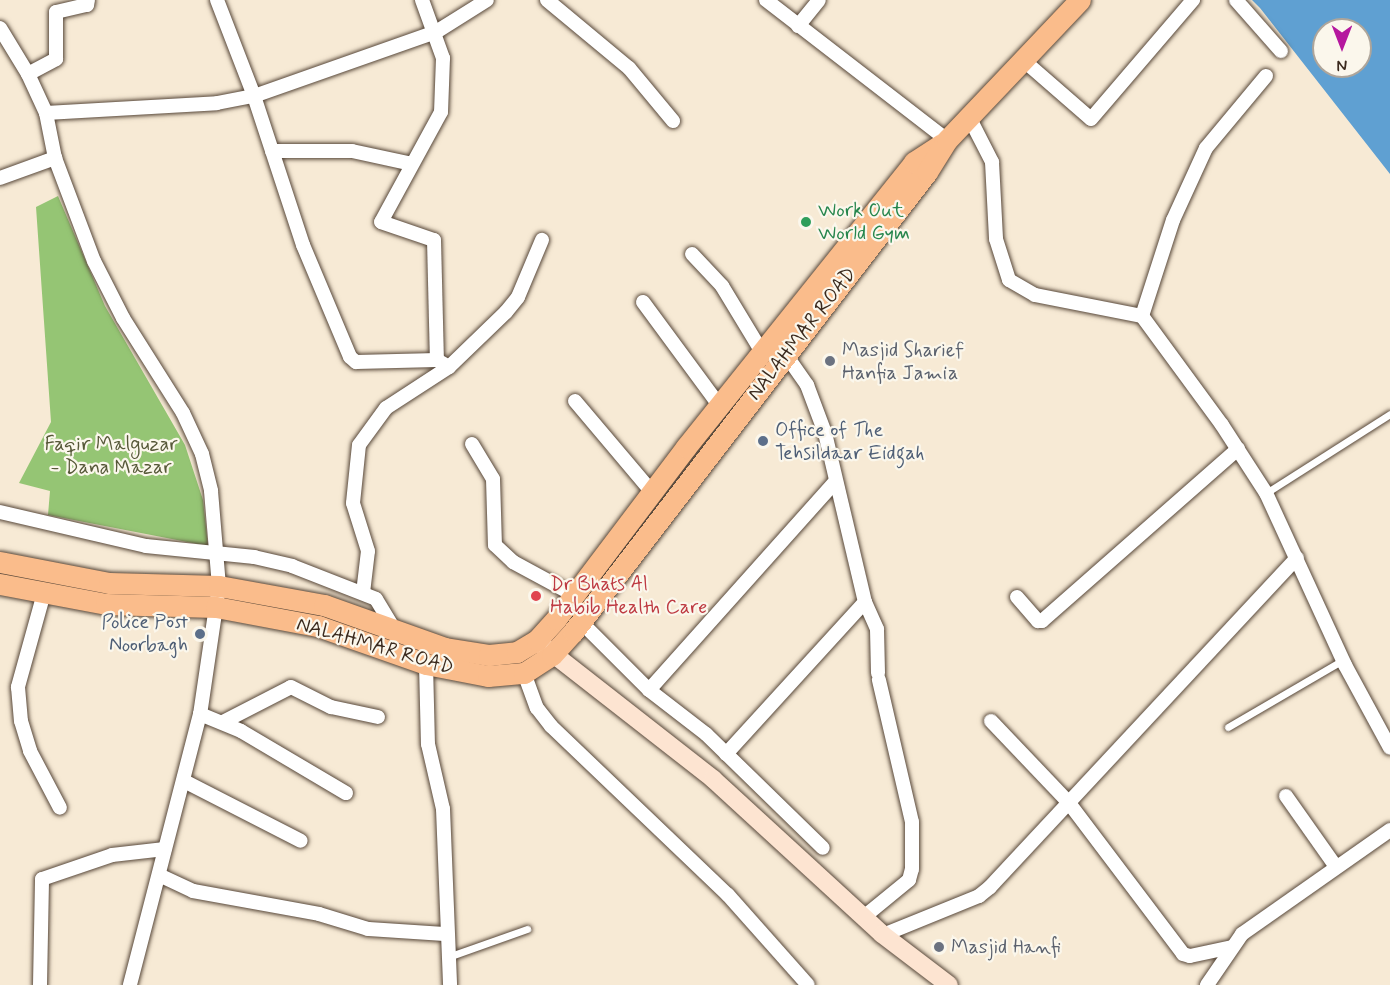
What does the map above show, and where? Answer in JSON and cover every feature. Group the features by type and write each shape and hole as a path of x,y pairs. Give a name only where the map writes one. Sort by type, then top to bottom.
{"main road":[{"path":"947,140 968,115 1080,0"},
{"name":"NALAHMAR ROAD","path":"0,584 106,604 217,596 318,626 426,664 488,676 524,673 544,648 574,594 719,405 914,162 947,140"},
{"name":"NALAHMAR ROAD","path":"0,562 109,583 217,596 324,605 445,648 489,655 544,648 581,622 786,356 947,140"}],"street":[{"path":"28,74 56,59 56,12 87,5 88,0"},
{"path":"217,0 254,96 303,245 350,357 356,362 443,363"},
{"path":"422,0 436,32 443,58 441,112 381,222 434,240 443,363"},
{"path":"46,113 217,103 254,96 436,32 488,0"},
{"path":"547,0 629,68 673,121"},
{"path":"766,0 947,140"},
{"path":"798,26 819,0"},
{"path":"1022,59 1090,119 1193,0"},
{"path":"1236,0 1281,51"},
{"path":"0,28 28,74 46,113 54,158 94,261 123,318 183,413 201,454 211,490 217,554 217,596 200,714 130,985"},
{"path":"1142,316 1173,220 1206,148 1266,76"},
{"path":"968,115 992,162 996,239 1009,280 1035,295 1142,316 1238,449 1266,493 1343,660 1390,747"},
{"path":"272,151 352,151 412,164"},
{"path":"0,178 54,158"},
{"path":"363,593 368,551 353,503 359,445 386,408 443,363 518,297 543,240"},
{"path":"692,254 722,286 762,352"},
{"path":"643,302 719,405"},
{"path":"786,356 807,385 825,433 865,602 877,628 878,676 912,822 912,869 909,880 865,916"},
{"path":"575,400 652,492"},
{"path":"472,444 493,479 495,545 513,562 574,594"},
{"path":"1017,597 1038,621 1042,621 1238,449"},
{"path":"649,690 836,481"},
{"path":"0,512 146,546 255,557 292,566 363,593 384,606 395,631"},
{"path":"884,935 979,896 1069,803 1297,558"},
{"path":"44,593 18,687 21,722 30,751 60,808"},
{"path":"726,754 865,602"},
{"path":"581,622 649,690 726,754 823,848"},
{"path":"544,648 588,679 713,779 884,935 949,985"},
{"path":"426,664 428,744 443,808 448,888 445,934 450,985"},
{"path":"524,673 537,708 551,726 728,895 808,985"},
{"path":"223,722 291,687 331,707 378,717"},
{"path":"200,714 223,722 346,793"},
{"path":"992,721 1069,803 1183,954 1190,956 1232,946"},
{"path":"184,781 301,841"},
{"path":"1286,796 1336,867"},
{"path":"1207,985 1242,934 1390,830"},
{"path":"40,985 42,879 112,855 165,849"},
{"path":"159,875 192,891 320,914 368,928 445,934"}],"lane":[{"path":"1266,493 1390,414"},
{"path":"1228,727 1343,660"},
{"path":"448,957 527,929"}],"green space":[{"name":"Faqir Malguzar - Dana Mazar","path":"58,196 105,306 185,445 203,500 208,546 48,515 50,491 19,483 51,422 36,207"}],"water":[{"path":"1252,0 1390,0 1390,174 1315,78 1372,78 1372,18 1312,18 1312,74"}],"place":[{"name":"Work Out World Gym","path":"806,222"},
{"name":"Masjid Sharief Hanfia Jamia","path":"830,361"},
{"name":"Office of The Tehsildaar Eidgah","path":"763,441"},
{"name":"Dr Bhats Al Habib Health Care","path":"536,596"},
{"name":"Police Post Noorbagh","path":"200,634"},
{"name":"Masjid Hanfi","path":"939,947"}]}
